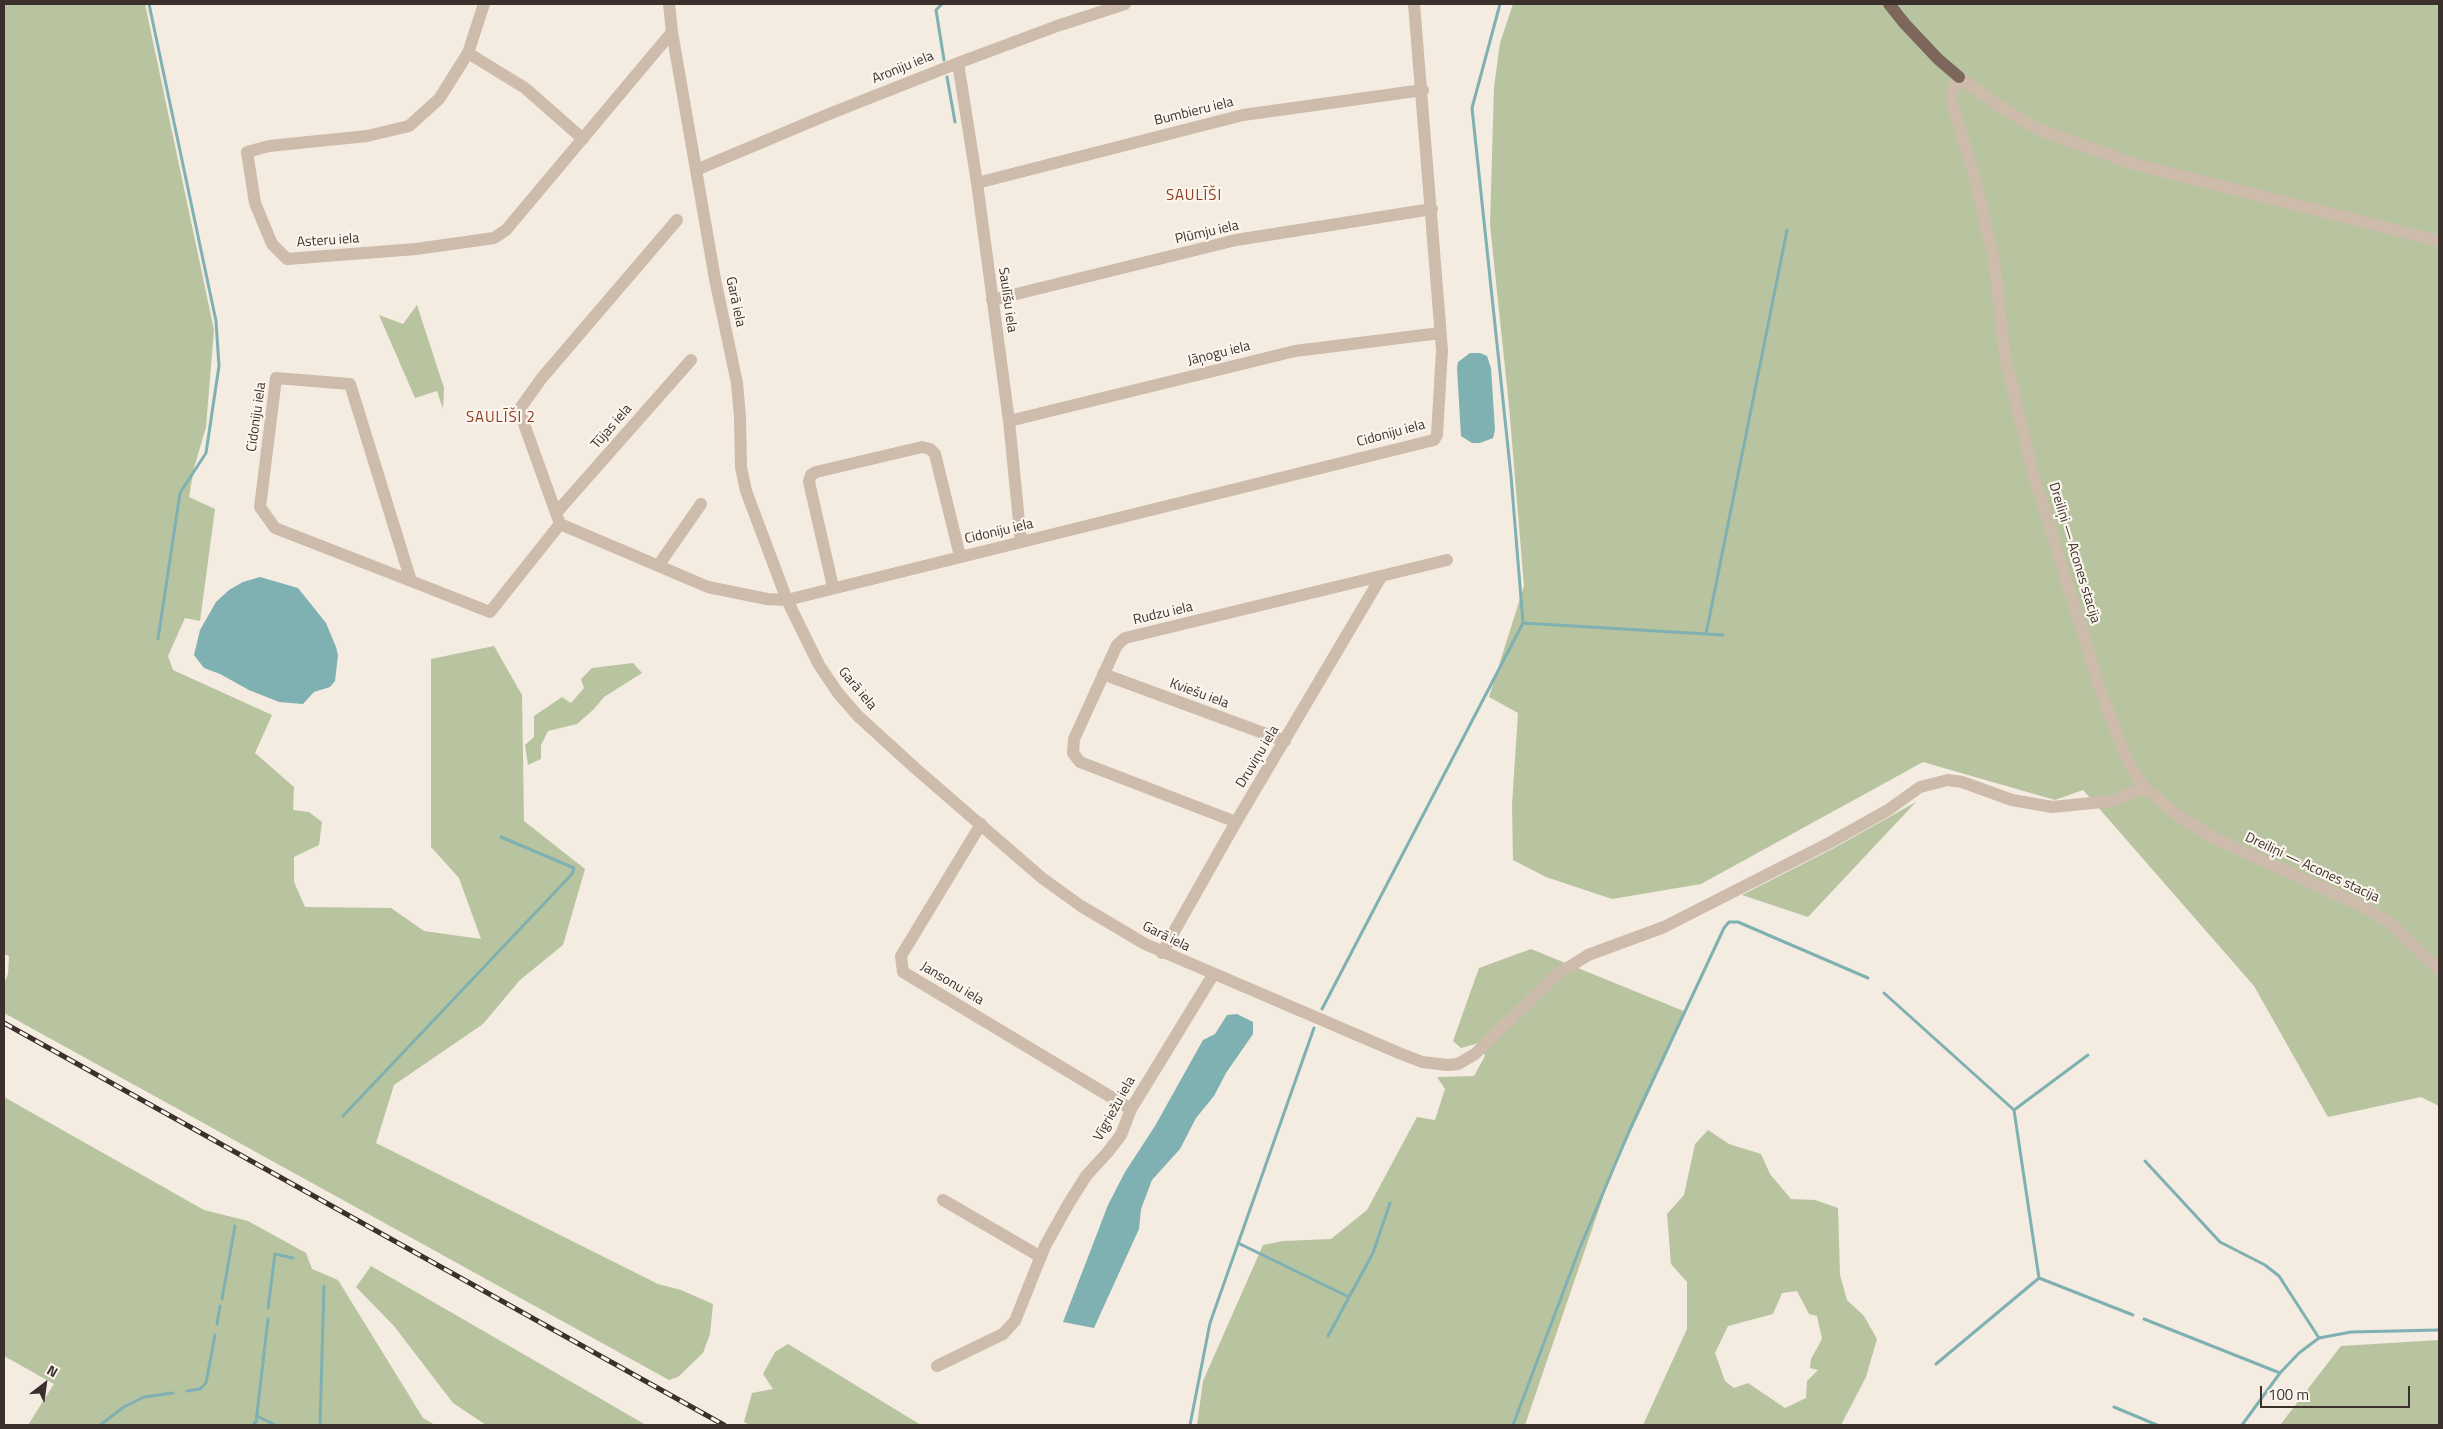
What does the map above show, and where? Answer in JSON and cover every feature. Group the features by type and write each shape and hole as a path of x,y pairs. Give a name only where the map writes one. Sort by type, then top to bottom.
{"main road":[{"path":"1889,4 1938,59 1959,77"}],"street":[{"name":"Asteru iela","path":"484,4 468,53 439,99 409,126 367,136 269,146 246,152 255,203 272,244 287,259 416,249 494,238 506,230 672,32"},
{"name":"Garā iela","path":"669,4 672,32 714,279 737,383 741,467 746,491 787,600 819,665 838,693 858,716 914,768 1042,878 1118,930 1162,953 1422,1062 1448,1065 1458,1064 1475,1054 1555,976 1588,955 1664,927 1888,810 1920,787 1948,780 1962,782 2012,800 2052,807 2114,801 2144,787"},
{"name":"Aroniju iela","path":"696,170 829,114 958,63 1057,26 1125,4"},
{"name":"Cidoniju iela","path":"410,581 350,384 276,378 260,507 275,528 410,581 490,612 558,519 658,566 708,587 767,599 787,600 833,587 1434,440 1437,435 1442,350 1423,90 1414,4"},
{"path":"468,53 526,88 583,139"},
{"name":"Saulīšu iela","path":"958,63 977,183 1009,421 1021,542"},
{"path":"1959,77 2037,129 2086,148 2134,164 2439,241"},
{"name":"Dreiliņi — Acones stacija","path":"1959,77 1951,99 1974,175 1994,260 2005,356 2031,463 2100,689 2123,750 2144,787 2178,816 2216,839 2339,894 2390,923 2439,970"},
{"name":"Bumbieru iela","path":"977,183 1243,115 1423,90"},
{"name":"Plūmju iela","path":"992,300 1236,240 1432,209"},
{"path":"558,519 520,410 541,379 677,220"},
{"name":"Jāņogu iela","path":"1009,421 1295,352 1440,333"},
{"name":"Tūjas iela","path":"558,519 691,360"},
{"name":"Cidoniju iela","path":"833,587 809,482 811,475 816,472 922,447 930,449 935,454 960,556"},
{"path":"658,566 701,504"},
{"name":"Rudzu iela","path":"1236,822 1080,762 1073,753 1074,739 1117,645 1125,638 1448,560"},
{"name":"Druviņu iela","path":"1162,953 1236,822 1380,577"},
{"name":"Kviešu iela","path":"1103,674 1285,741"},
{"name":"Jansonu iela","path":"981,824 901,956 903,972 1131,1109"},
{"name":"Vīgriežu iela","path":"936,1366 1003,1334 1015,1321 1041,1257 1069,1203 1086,1176 1121,1135 1131,1109 1213,975"},
{"path":"943,1200 1041,1257"}],"green space":[{"path":"4,4 145,4 214,330 206,427 194,468 189,497 215,509 200,621 185,618 168,656 173,670 272,715 255,753 294,787 293,810 309,812 322,822 319,845 294,857 294,882 305,907 391,908 424,931 481,939 459,878 431,847 431,659 494,646 522,695 524,821 585,869 563,945 520,980 483,1024 394,1085 376,1143 658,1284 681,1290 713,1304 710,1334 703,1353 678,1377 669,1380 4,1013 4,984 8,974 9,956 4,954"},
{"path":"1513,4 2439,4 2439,1106 2421,1097 2328,1117 2254,986 2083,790 2055,800 1923,762 1701,884 1612,899 1546,877 1513,860 1512,805 1518,713 1489,697 1524,586 1509,406 1490,225 1494,87 1500,43"},
{"path":"417,305 444,388 443,409 437,391 415,398 379,315 403,324"},
{"path":"633,663 642,673 604,697 577,724 548,731 541,745 541,759 528,765 525,745 534,737 534,716 562,697 571,703 584,688 581,679 592,668"},
{"path":"1916,802 1808,917 1742,895 1834,848"},
{"path":"1531,949 1686,1012 1610,1177 1525,1425 1197,1425 1203,1381 1263,1245 1283,1241 1331,1239 1367,1210 1417,1117 1435,1120 1445,1089 1437,1077 1474,1076 1485,1056 1479,1043 1461,1048 1453,1041 1479,968"},
{"path":"4,1097 204,1210 248,1221 306,1253 312,1269 338,1280 423,1418 435,1425 28,1425 54,1384 4,1356"},
{"path":"1708,1130 1729,1144 1761,1154 1770,1174 1791,1199 1815,1200 1838,1208 1840,1275 1847,1300 1864,1316 1877,1339 1866,1377 1841,1425 1643,1425 1687,1329 1687,1282 1671,1264 1667,1214 1684,1195 1695,1144","holes":["1797,1291 1809,1314 1817,1316 1822,1339 1811,1359 1810,1368 1818,1370 1807,1381 1806,1398 1785,1408 1748,1383 1734,1388 1725,1381 1715,1353 1728,1326 1773,1314 1782,1293"]},
{"path":"371,1266 646,1425 486,1425 453,1403 394,1326 356,1287"},
{"path":"2439,1340 2439,1425 2280,1425 2341,1346"},
{"path":"788,1344 921,1425 750,1425 744,1422 752,1393 773,1389 763,1374 775,1352"}],"water":[{"path":"1470,353 1480,353 1487,356 1491,368 1495,430 1493,438 1480,443 1472,443 1461,436 1457,368 1458,362"},
{"path":"260,577 298,588 326,623 336,647 338,655 335,681 330,687 314,692 303,704 279,702 249,690 220,674 204,668 194,655 200,630 216,602 229,590 243,582"},
{"path":"1237,1014 1253,1022 1253,1034 1226,1073 1214,1096 1196,1118 1180,1149 1152,1180 1141,1209 1139,1229 1094,1328 1063,1322 1108,1205 1125,1172 1155,1126 1203,1040 1215,1034 1227,1015"}],"waterway":[{"path":"149,4 216,321 219,366 206,453 180,493 158,639"},
{"path":"942,4 936,10 944,60"},
{"path":"1322,1009 1523,623 1511,476 1472,108 1500,4"},
{"path":"947,77 955,122"},
{"path":"1706,634 1787,230"},
{"path":"1523,623 1723,635"},
{"path":"343,1116 572,874 574,868 501,837"},
{"path":"1513,1425 1579,1250 1630,1129 1724,928 1729,922 1738,922 1868,978"},
{"path":"1884,993 2014,1110 2039,1278"},
{"path":"1190,1425 1210,1323 1314,1028"},
{"path":"2014,1110 2088,1055"},
{"path":"2145,1161 2220,1242 2265,1265 2279,1276 2319,1338"},
{"path":"1328,1336 1373,1253 1390,1203"},
{"path":"222,1299 235,1226"},
{"path":"1238,1243 1349,1297"},
{"path":"268,1308 275,1254 293,1258"},
{"path":"1936,1364 2039,1278 2133,1315"},
{"path":"320,1425 324,1286"},
{"path":"217,1324 220,1306"},
{"path":"253,1425 256,1422 268,1319"},
{"path":"2144,1319 2280,1373"},
{"path":"2242,1425 2280,1373 2299,1353 2319,1338 2351,1332 2439,1330"},
{"path":"187,1391 200,1389 206,1383 215,1335"},
{"path":"100,1425 124,1407 144,1397 173,1393"},
{"path":"2114,1407 2157,1425"},
{"path":"257,1416 275,1425"}],"railway":[{"path":"4,1023 724,1425"}],"district":[{"name":"SAULĪŠI","path":"1194,196"},
{"name":"SAULĪŠI 2","path":"501,418"}]}
